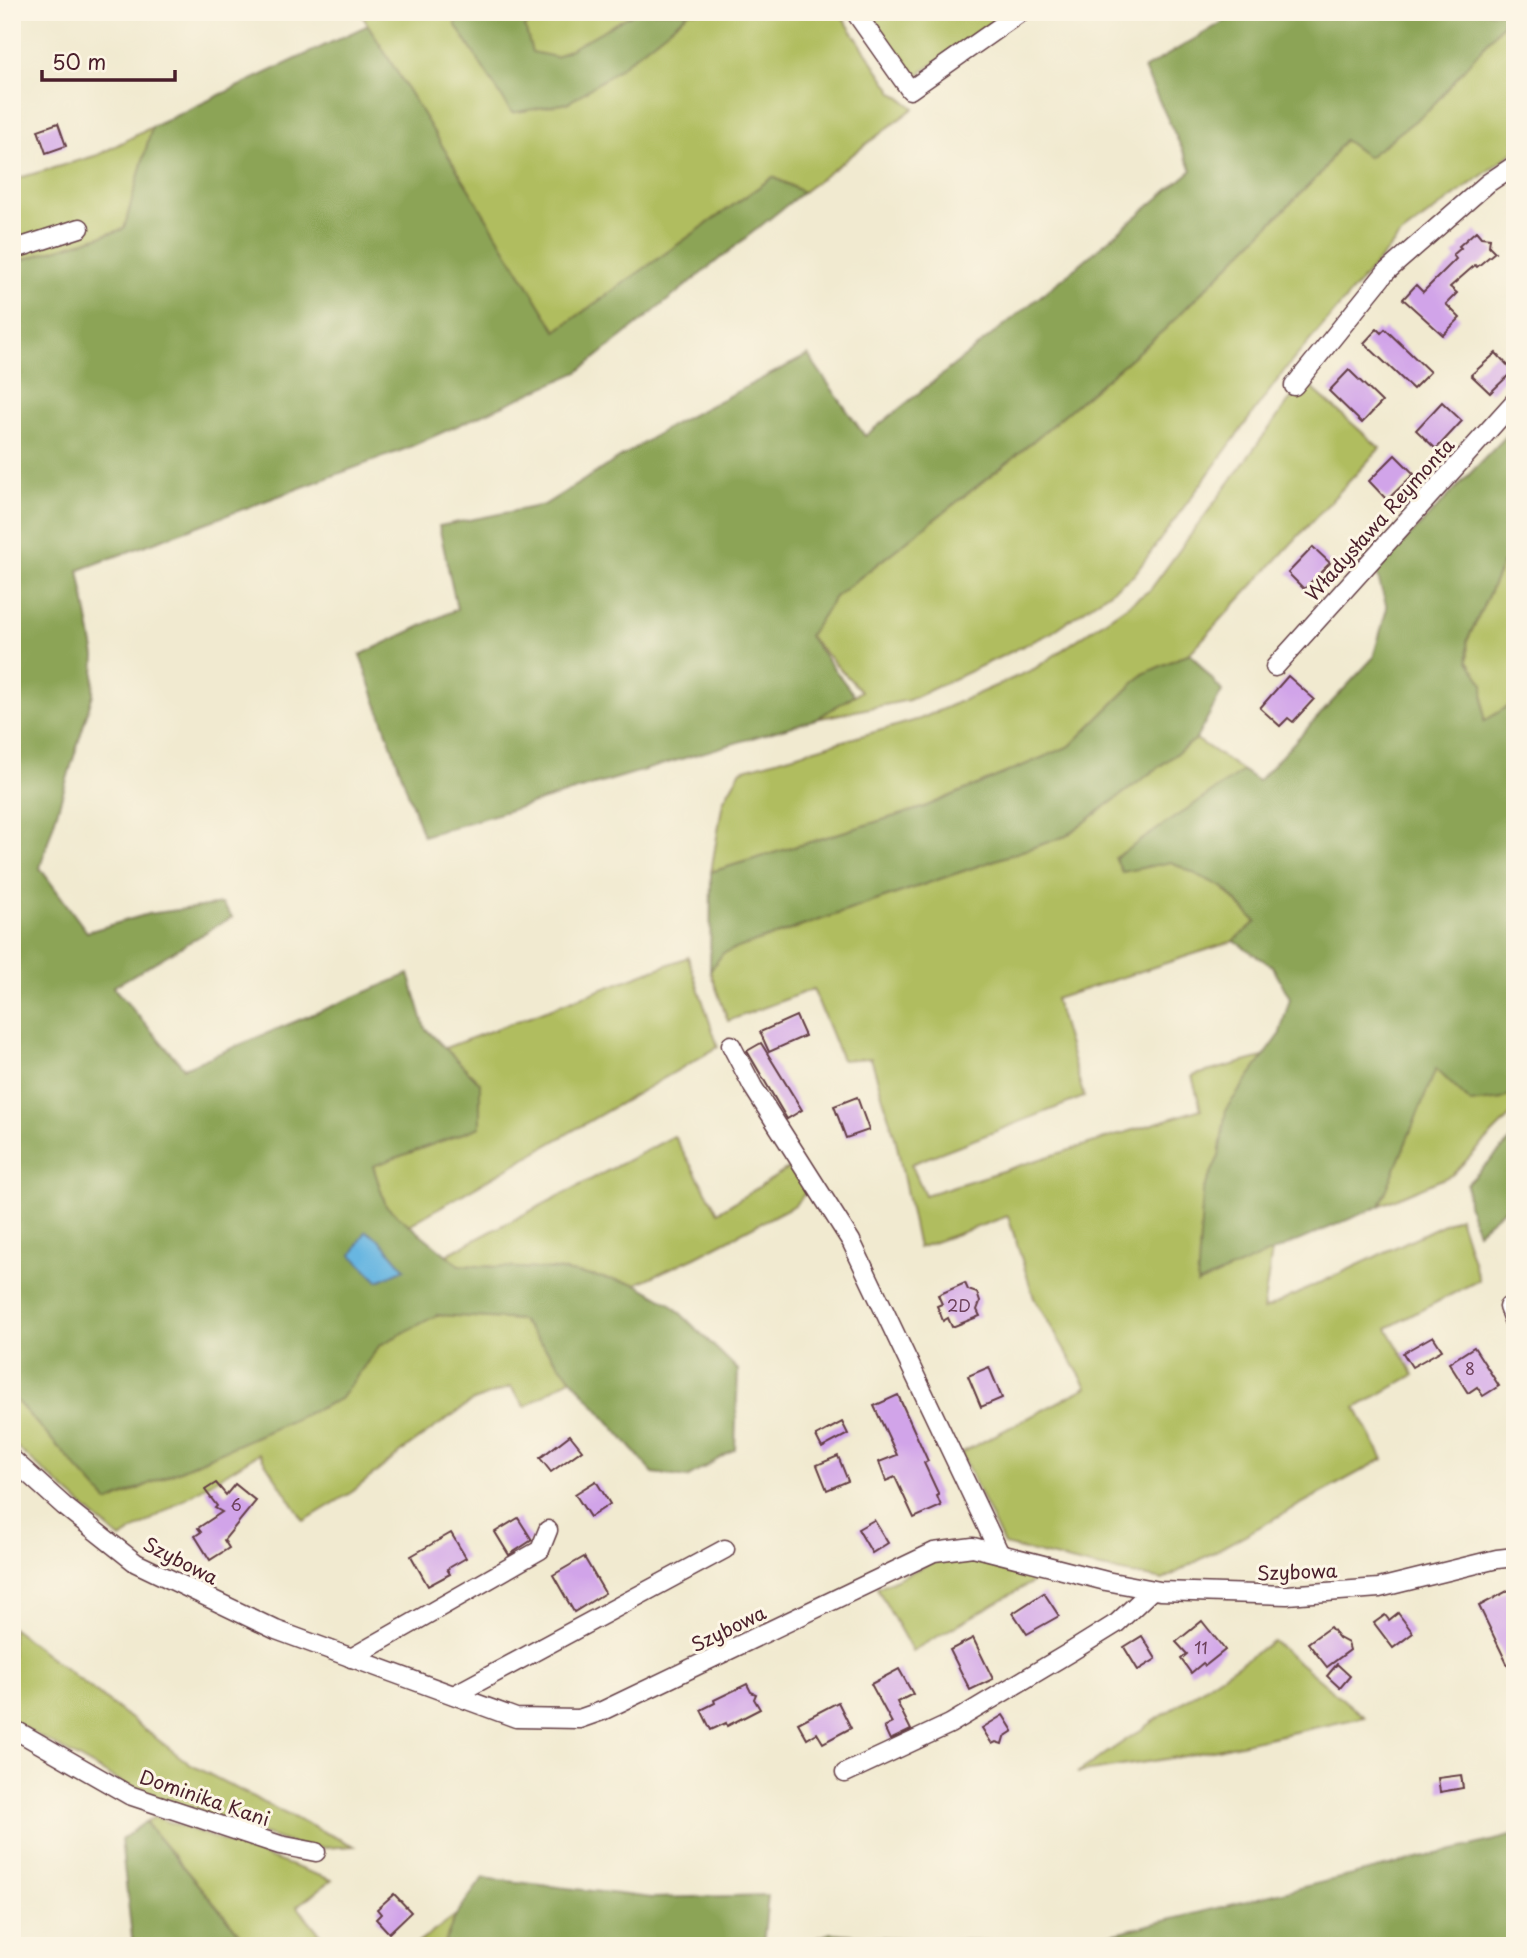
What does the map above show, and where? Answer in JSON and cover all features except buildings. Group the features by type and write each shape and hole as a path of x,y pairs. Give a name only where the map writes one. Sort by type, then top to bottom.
{"street":[{"path":"855,12 910,90 1021,12"},
{"path":"1294,386 1387,272 1488,183 1515,165"},
{"path":"12,250 80,228"},
{"name":"Władysława Reymonta","path":"1275,667 1515,401"},
{"path":"731,1045 753,1087 851,1241 999,1552"},
{"path":"1508,1307 1515,1325"},
{"name":"Szybowa","path":"12,1459 64,1506 136,1563 276,1630 516,1718 579,1719 602,1712 934,1552 973,1547 1152,1590 1287,1595 1379,1588 1497,1559 1515,1558"},
{"path":"351,1658 540,1550 548,1530"},
{"path":"454,1695 725,1549"},
{"path":"845,1773 950,1724 1117,1623 1152,1590"},
{"name":"Dominika Kani","path":"12,1728 129,1795 280,1845 316,1852"}],"green space":[{"path":"360,12 839,12 893,92 914,108 803,192 773,177 556,332"},
{"path":"458,12 547,12 525,27 532,52 556,57 636,12 690,12 616,71 568,103 512,113 455,24"},
{"path":"869,12 1009,12 913,78"},
{"path":"1240,12 1513,12 1429,110 1368,157 1344,140 1320,174 1165,329 1013,458 835,597 809,636 854,695 816,719 423,836 360,655 457,609 439,526 544,505 672,425 808,355 865,436 1062,279 1192,170 1144,69"},
{"path":"1513,12 1515,151 1400,236 1287,367 1134,575 1051,633 909,700 816,719 861,691 809,636 835,597 1013,458 1165,329 1320,174 1344,139 1368,157 1429,110"},
{"path":"368,25 556,331 773,177 803,192 578,372 405,449 79,570 95,656 93,694 40,868 87,932 148,914 222,904 232,917 113,987 184,1068 409,974 425,1028 480,1083 480,1127 373,1166 386,1206 459,1265 560,1270 636,1284 671,1304 738,1370 735,1449 687,1478 653,1473 521,1320 437,1315 380,1345 340,1399 108,1502 12,1396 12,263 124,229 152,127"},
{"path":"152,127 124,229 12,263 12,180 98,155"},
{"path":"1304,381 1380,448 1190,653 1143,674 1070,746 922,808 711,872 723,801 741,770 920,719 1034,669 1150,590"},
{"path":"1515,427 1515,537 1467,641 1468,661 1483,683 1484,721 1515,702 1515,1092 1502,1099 1471,1103 1436,1069 1380,1206 1197,1284 1203,1191 1219,1156 1226,1109 1279,1036 1290,998 1272,966 1234,941 1256,922 1224,888 1171,862 1122,872 1115,858 1243,771 1258,781 1373,658 1387,608 1376,571"},
{"path":"1515,537 1515,880 1501,1099 1515,1092 1515,1111 1452,1175 1272,1251 1263,1310 1459,1217 1479,1280 1387,1328 1414,1375 1356,1408 1383,1459 1163,1580 1004,1545 961,1453 1087,1387 1034,1298 1008,1216 918,1248 896,1141 871,1058 842,1060 813,989 728,1021 710,971 723,953 1066,836 1196,739 1258,781 1280,758 1483,683 1468,661 1467,641","holes":["1224,889 1341,1001 1299,1047 1192,1076 1201,1109 925,1195 911,1164 1084,1097 1055,999 1234,941 1256,922"]},
{"path":"1190,653 1222,691 1196,739 1066,836 723,953 710,971 711,872 922,808 1070,746 1143,674"},
{"path":"688,957 718,1047 409,1225 386,1206 373,1166 480,1127 480,1083 445,1048"},
{"path":"674,1136 718,1212 788,1169 814,1183 795,1205 636,1284 560,1270 459,1265 446,1255"},
{"path":"1515,1136 1515,1200 1477,1232 1468,1204 1467,1184"},
{"path":"437,1314 521,1320 571,1378 525,1407 511,1387 471,1402 409,1446 352,1492 304,1521 259,1453 120,1539 12,1443 12,1396 109,1502 340,1399 380,1345"},
{"path":"976,1558 1043,1576 912,1651 877,1588 933,1562"},
{"path":"12,1628 191,1765 354,1846 309,1849 146,1796 12,1721"},
{"path":"1273,1641 1364,1717 1185,1756 1077,1773"},
{"path":"155,1817 332,1880 297,1906 330,1946 250,1946 145,1822"},
{"path":"145,1822 250,1946 133,1946 121,1840"},
{"path":"1515,1835 1515,1946 795,1946 831,1933 890,1938 1071,1944"},
{"path":"483,1878 652,1898 768,1895 763,1946 443,1946 456,1915"},
{"path":"456,1915 443,1946 414,1946"}],"water":[{"path":"366,1231 381,1241 405,1269 378,1281 352,1255"}]}
